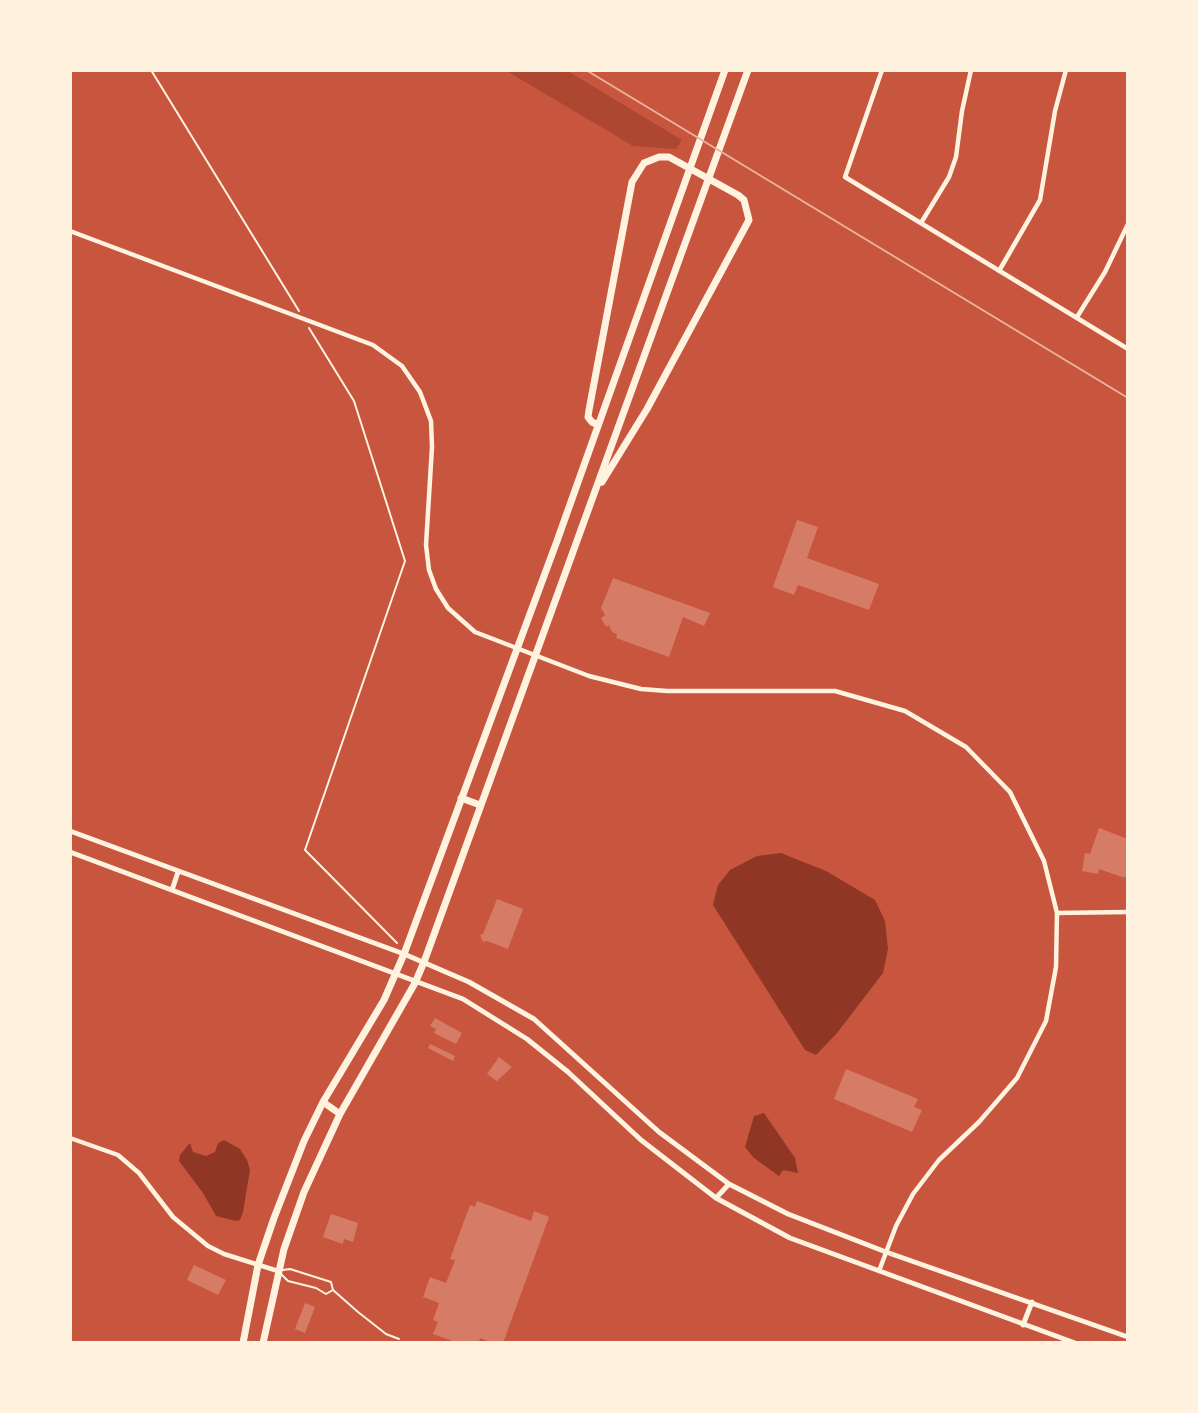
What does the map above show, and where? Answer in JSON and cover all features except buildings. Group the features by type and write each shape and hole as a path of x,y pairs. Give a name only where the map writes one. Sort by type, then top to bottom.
{"main road":[{"path":"263,1343 278,1271 304,1192 340,1114 415,983 424,962 748,70"},
{"path":"243,1343 258,1265 288,1181 323,1102 384,1000 404,954 680,201 724,73"},
{"path":"591,500 647,409 746,230 749,220 744,200 738,195 684,163 668,157 659,157 643,163 632,182 588,417 598,425"},
{"path":"461,798 480,805"},
{"path":"323,1102 340,1114"}],"street":[{"path":"882,70 845,177 1128,349"},
{"path":"921,223 949,177 956,157 971,70"},
{"path":"999,271 1040,200 1055,111 1066,70"},
{"path":"1077,317 1105,272 1128,224"},
{"path":"70,231 373,345 399,363 420,392 431,421 426,545 432,580 448,608 464,625 483,637 589,676 641,689 835,691 905,711 966,747 1010,792 1044,861 1057,913 1056,967 1046,1021 1017,1078 979,1122 939,1160 912,1194 879,1271"},
{"path":"70,831 404,954 469,982 534,1019 659,1132 729,1184 788,1214 886,1252 1128,1337"},
{"path":"70,852 463,999 527,1039 568,1072 641,1140 716,1198 790,1238 1075,1343"},
{"path":"172,890 178,872"},
{"path":"1057,913 1128,912"},
{"path":"70,1138 118,1155 139,1173 173,1217 203,1243 224,1254 278,1271"},
{"path":"716,1198 729,1184"},
{"path":"1023,1325 1032,1302"}],"lane":[{"path":"278,1271 290,1269 331,1282 334,1290 386,1334 399,1339"},
{"path":"278,1271 288,1281 316,1288 326,1294 334,1290"}],"path":[{"path":"151,70 354,401 405,561 305,850 397,943"}],"shaded area":[{"path":"505,70 566,70 682,140 676,149 633,146"},
{"path":"781,853 826,871 875,900 885,921 888,949 883,973 837,1033 816,1055 805,1050 713,905 718,885 730,870 757,856"},
{"path":"764,1113 795,1158 798,1173 783,1170 779,1176 754,1158 745,1147 754,1116"},
{"path":"224,1140 240,1149 250,1170 243,1212 240,1220 236,1221 216,1216 179,1161 180,1155 190,1143 193,1152 206,1156 215,1152 218,1143"}],"railway":[{"path":"586,70 1128,398"}]}
